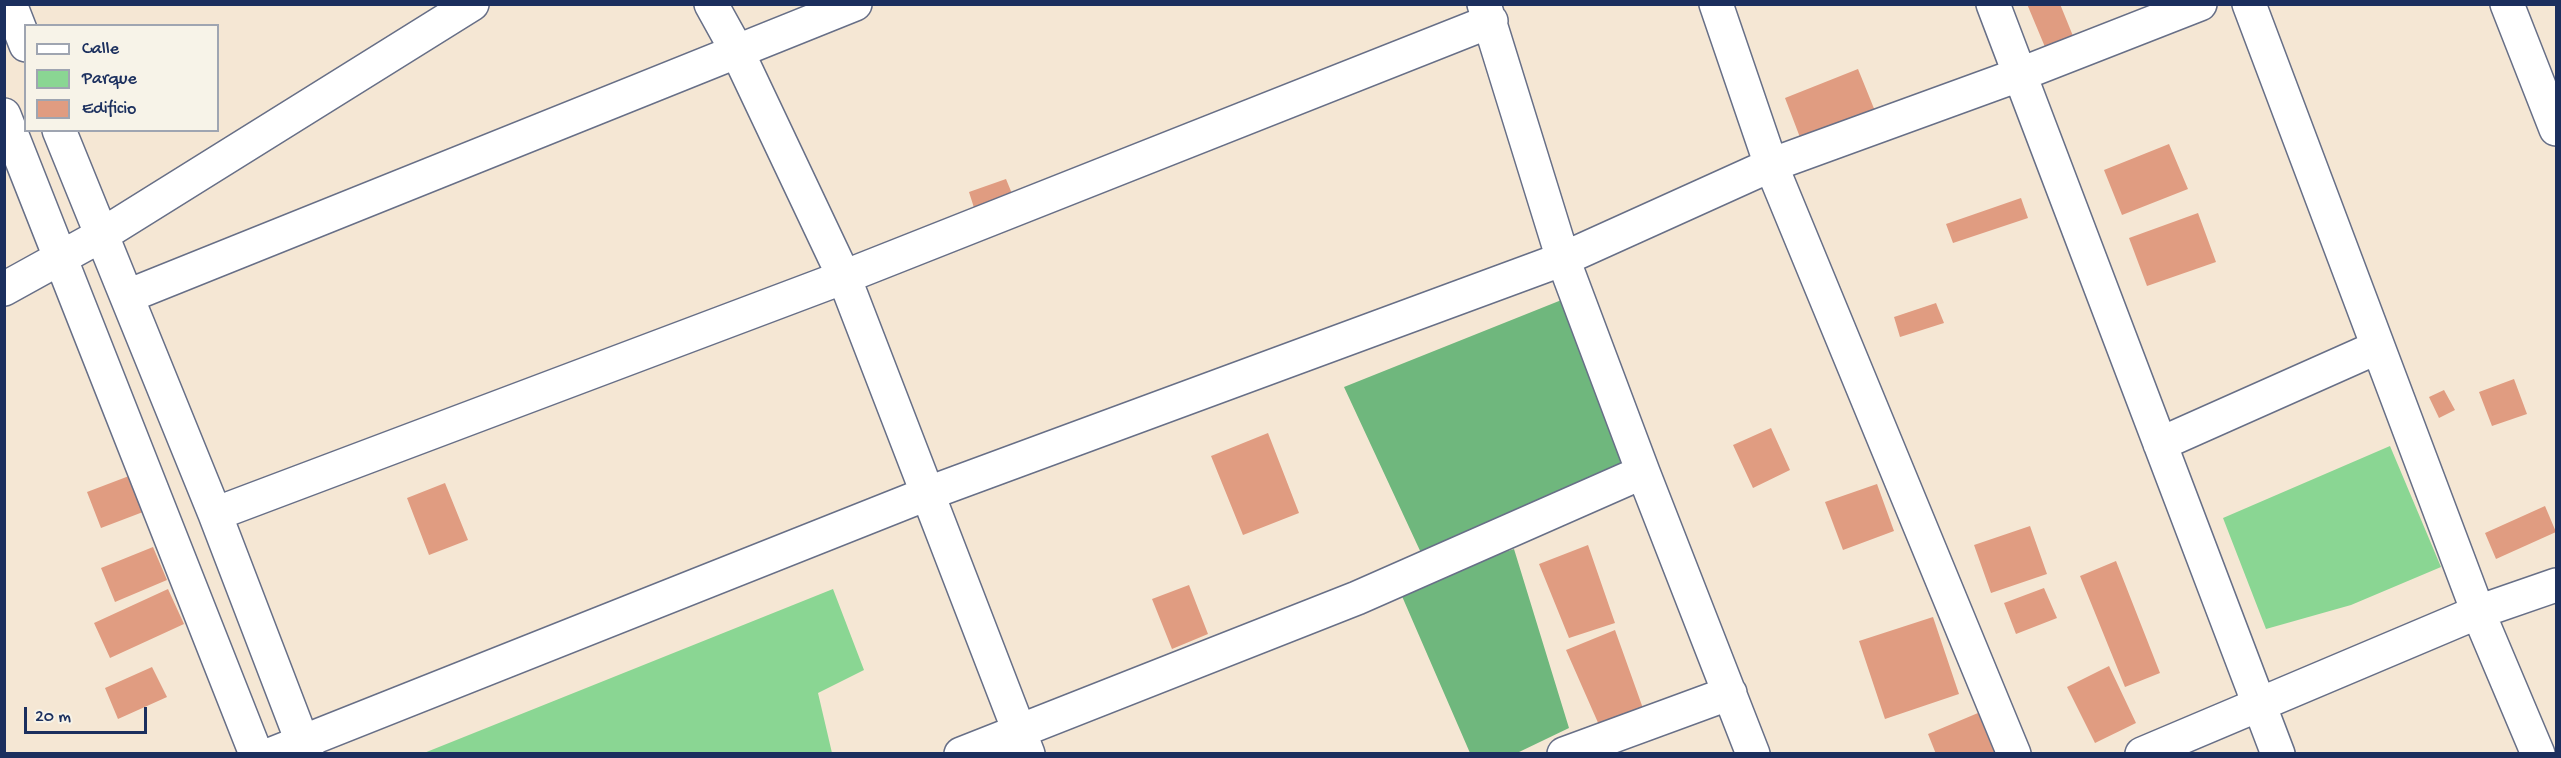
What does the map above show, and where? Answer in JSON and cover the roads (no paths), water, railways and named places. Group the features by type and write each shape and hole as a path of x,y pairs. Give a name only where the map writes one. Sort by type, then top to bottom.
{"street":[{"path":"10,4 24,40"},
{"path":"4,289 100,236 472,4"},
{"path":"711,4 738,51 844,277 1023,742"},
{"path":"128,296 855,4"},
{"path":"1716,4 1771,165 2014,753"},
{"path":"1994,4 2257,703 2278,753"},
{"path":"272,753 305,747 929,493 1563,260 1771,165 2021,74 2200,4"},
{"path":"2249,4 2478,612 2538,753"},
{"path":"2507,4 2556,129"},
{"path":"216,514 844,277 1488,13 1563,260 1753,753"},
{"path":"4,115 256,753"},
{"path":"60,132 100,236 128,296 216,514 305,747"},
{"path":"2160,444 2378,347"},
{"path":"961,753 1023,742 1643,472"},
{"path":"2142,753 2478,612 2556,585"},
{"path":"1564,753 1730,693"}]}
